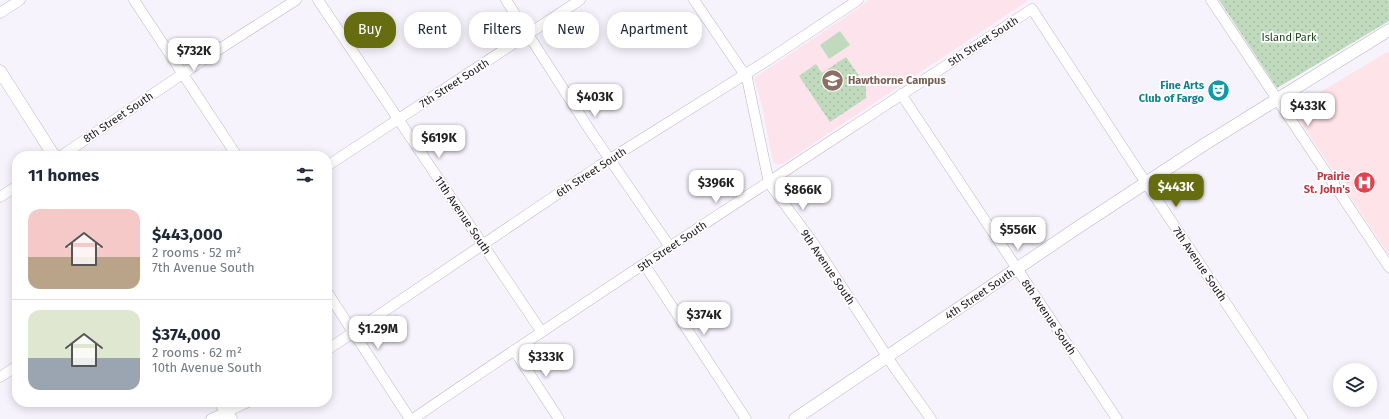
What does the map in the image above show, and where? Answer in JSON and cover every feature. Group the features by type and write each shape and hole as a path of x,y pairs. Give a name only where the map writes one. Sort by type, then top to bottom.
{"street":[{"path":"0,13 20,0"},
{"path":"134,0 234,151"},
{"name":"8th Street South","path":"68,151 296,0"},
{"name":"11th Avenue South","path":"318,0 541,331"},
{"path":"506,0 514,12"},
{"name":"7th Street South","path":"535,29 580,0"},
{"name":"9th Avenue South","path":"694,0 747,78 769,183 814,244 887,356 931,419"},
{"name":"6th Street South","path":"332,347 610,159 745,74 858,0"},
{"path":"1211,0 1276,100 1389,267"},
{"name":"5th Street South","path":"412,419 541,331 769,183 1032,9"},
{"name":"7th Avenue South","path":"1032,9 1303,419"},
{"name":"4th Street South","path":"795,419 1017,268 1204,144 1389,30"},
{"path":"535,45 670,247"},
{"name":"7th Street South","path":"332,163 507,48"},
{"path":"0,71 51,151"},
{"name":"8th Avenue South","path":"902,94 1117,419"},
{"path":"0,198 12,190"},
{"path":"644,264 746,419"},
{"path":"332,299 412,419"},
{"path":"514,350 559,419"},
{"path":"0,377 12,369"},
{"path":"211,419 236,407"}],"shaded area":[{"name":"Hawthorne Campus","path":"869,0 1029,0 784,163 778,165 773,162 762,106 754,78"},
{"name":"Prairie St. John's","path":"1389,51 1389,255 1292,109"}],"green space":[{"name":"Island Park","path":"1219,0 1389,0 1389,21 1277,88"},
{"path":"840,31 850,45 829,59 820,45"},
{"path":"846,57 866,86 866,98 830,122 799,76 816,64 822,73"}],"place":[{"name":"Hawthorne Campus","path":"832,80"},
{"name":"Fine Arts Club of Fargo","path":"1219,91"},
{"name":"Prairie St. John's","path":"1365,182"}]}
